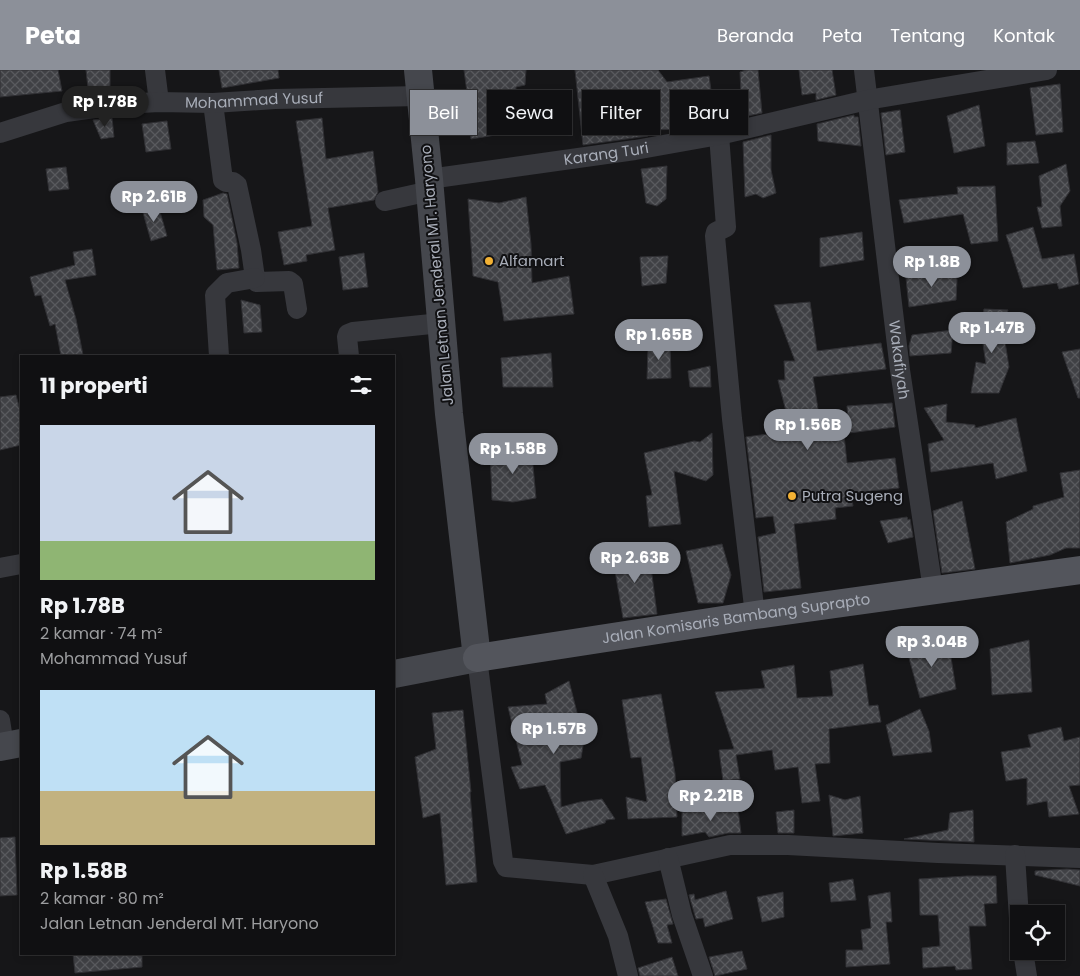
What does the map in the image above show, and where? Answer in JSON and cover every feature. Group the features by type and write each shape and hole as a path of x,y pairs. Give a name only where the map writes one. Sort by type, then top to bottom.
{"main road":[{"name":"Jalan Letnan Jenderal MT. Haryono","path":"419,83 430,185 449,414 477,658"},
{"name":"Jalan Komisaris Bambang Suprapto","path":"395,674 477,658 755,615 1080,570"}],"street":[{"path":"155,70 159,102"},
{"name":"Wakafiyah","path":"864,70 900,370 933,590"},
{"name":"Karang Turi","path":"748,128 867,100 1047,70"},
{"name":"Mohammad Yusuf","path":"0,133 66,112 123,104 275,99 419,83"},
{"path":"213,102 224,180 237,185 255,278 257,282 262,283 290,281 293,284 297,308"},
{"path":"718,135 726,227 716,232 715,236 732,419 755,615"},
{"name":"Karang Turi","path":"386,201 430,185 718,135"},
{"path":"219,355 215,294 226,283 255,278"},
{"path":"349,355 347,337 348,334 353,332 442,323"},
{"path":"0,568 20,564"},
{"path":"477,658 504,865 506,867 592,874 730,845 788,845 1080,858"},
{"path":"1015,855 1018,905"},
{"path":"668,858 682,916 703,976"},
{"path":"592,874 618,936 628,976"},
{"path":"1024,960 1027,976"}],"building":[{"path":"0,70 58,70 62,91 0,97"},
{"path":"86,70 110,70 110,94 89,97"},
{"path":"219,70 278,70 279,78 222,88"},
{"path":"464,70 526,70 525,85 516,87 516,90 487,90 487,135 496,135 471,139 470,135 477,135 477,90 467,90"},
{"path":"575,70 658,70 667,82 709,76 711,90 670,90 670,129 660,130 660,90 582,90 582,135 648,136 583,145"},
{"path":"758,70 762,113 748,116 748,90 741,90 740,72"},
{"path":"799,70 832,70 836,95 816,100 816,93 802,95"},
{"path":"1060,84 1063,132 1036,135 1030,88"},
{"path":"979,105 985,146 954,153 947,116"},
{"path":"900,110 905,152 886,155 881,113"},
{"path":"854,115 854,117 858,117 861,146 818,141 817,124"},
{"path":"112,118 114,137 101,139 93,120"},
{"path":"322,118 326,159 373,151 378,192 374,200 328,208 335,250 306,255 307,261 284,265 278,232 312,226 296,121"},
{"path":"167,121 171,149 146,152 142,124"},
{"path":"771,135 771,170 776,193 763,198 756,194 745,197 743,142"},
{"path":"1035,141 1039,163 1007,165 1007,143"},
{"path":"1066,164 1070,191 1060,206 1062,226 1042,228 1037,207 1042,207 1039,176"},
{"path":"667,166 666,199 657,206 646,203 641,169"},
{"path":"66,167 69,189 49,191 46,169"},
{"path":"995,186 998,241 971,244 963,214 904,223 899,200 958,194 957,187"},
{"path":"223,193 227,194 237,243 239,268 217,270 213,225 204,217 203,200"},
{"path":"526,197 531,244 532,283 569,276 574,314 504,321 498,282 473,276 468,199 499,203"},
{"path":"158,205 167,236 151,241 142,209"},
{"path":"1033,227 1042,259 1074,254 1079,284 1059,289 1057,283 1023,288 1006,235"},
{"path":"862,232 864,260 820,267 820,238"},
{"path":"92,249 96,275 65,280 76,319 83,355 61,355 55,324 50,326 41,295 35,296 30,277 75,265 73,252"},
{"path":"364,253 368,287 343,290 339,257"},
{"path":"668,256 666,283 642,286 640,257"},
{"path":"955,269 957,280 956,300 909,307 906,278"},
{"path":"241,300 260,305 262,332 244,333"},
{"path":"810,302 817,351 881,343 886,369 813,377 821,428 843,425 847,463 895,458 899,488 851,493 853,506 835,508 836,519 794,524 801,588 764,592 758,537 776,533 773,516 756,518 746,437 791,431 778,380 785,380 784,361 795,361 774,305"},
{"path":"984,309 1008,310 1003,329 1009,367 999,393 971,393 976,362 986,364 981,331"},
{"path":"953,330 951,353 910,356 909,346 912,335"},
{"path":"670,340 671,378 647,379 648,348"},
{"path":"1080,349 1080,398 1078,398 1062,352"},
{"path":"551,353 553,387 503,387 501,358"},
{"path":"710,366 711,387 690,387 688,371"},
{"path":"16,395 20,410 20,445 0,450 0,397"},
{"path":"892,403 895,427 849,433 847,406"},
{"path":"947,404 946,422 975,425 975,428 1016,418 1027,471 996,479 993,463 931,472 928,444 944,440 924,408"},
{"path":"712,433 713,475 706,481 674,471 681,524 649,527 646,496 652,495 644,453 694,441 700,442"},
{"path":"531,444 536,498 513,502 492,500 490,449 513,452"},
{"path":"1080,470 1080,548 1066,548 1050,555 1010,563 1006,522 1033,509 1033,506 1064,497 1060,473"},
{"path":"962,501 975,569 942,573 933,511"},
{"path":"907,517 908,520 910,519 913,537 888,543 880,521"},
{"path":"722,544 731,575 723,603 698,603 686,551"},
{"path":"649,552 657,614 623,618 612,553"},
{"path":"948,639 956,689 920,698 906,647"},
{"path":"1029,640 1032,692 992,695 990,649"},
{"path":"863,664 869,706 878,705 881,722 829,729 830,763 815,764 820,801 802,803 798,767 775,770 772,750 736,755 740,779 723,781 719,750 734,749 715,692 765,688 761,671 794,665 797,698 833,696 830,671"},
{"path":"569,681 584,740 581,758 560,762 561,807 602,799 615,819 606,820 605,823 566,834 545,785 520,789 511,767 522,765 508,707 547,704 545,694"},
{"path":"661,694 675,773 677,817 628,819 626,797 647,802 641,757 631,758 622,700"},
{"path":"920,709 929,731 932,752 893,756 886,725"},
{"path":"463,710 477,882 446,885 440,813 423,818 415,757 436,749 432,713"},
{"path":"1061,727 1064,741 1080,737 1080,785 1069,786 1079,814 1049,817 1047,801 1027,805 1027,778 1006,781 1001,752 1031,747 1028,735"},
{"path":"829,795 845,800 860,796 863,833 833,836"},
{"path":"738,809 741,833 728,833 709,837 705,832 682,836 682,812"},
{"path":"794,810 794,833 778,833 776,812"},
{"path":"973,810 974,842 904,839 948,830 950,813"},
{"path":"15,837 17,895 0,896 0,838"},
{"path":"1080,870 1080,886 1035,875 1035,871"},
{"path":"996,876 997,903 984,904 986,926 969,926 972,969 956,970 955,966 923,968 922,948 940,946 938,915 920,915 919,879"},
{"path":"853,879 856,900 831,902 829,883"},
{"path":"726,891 733,919 705,927 703,918 696,919 689,895 694,894 695,900"},
{"path":"783,892 784,917 762,922 757,897"},
{"path":"890,892 892,922 886,922 890,964 846,967 846,950 863,950 861,930 871,928 868,896"},
{"path":"666,899 673,924 667,925 672,943 658,943 645,902"},
{"path":"742,951 747,969 715,976 709,957"},
{"path":"73,955 142,955 142,967 75,973"},
{"path":"672,957 678,976 640,976 638,968"}],"place":[{"name":"Alfamart","path":"489,261"},
{"name":"Putra Sugeng","path":"792,496"}]}
